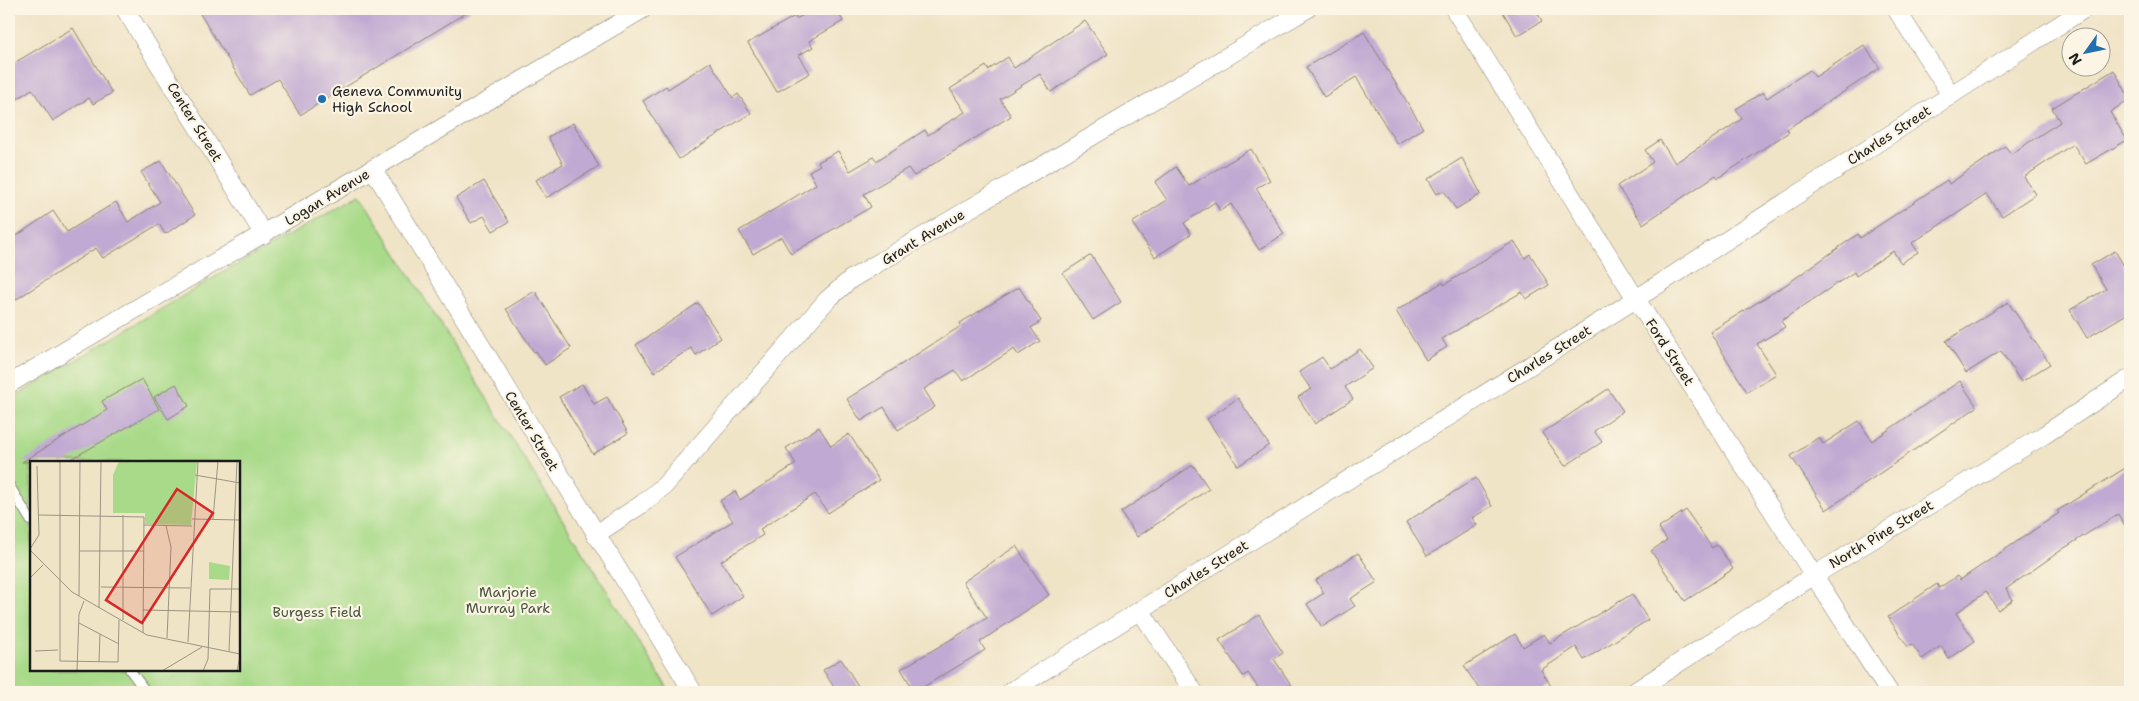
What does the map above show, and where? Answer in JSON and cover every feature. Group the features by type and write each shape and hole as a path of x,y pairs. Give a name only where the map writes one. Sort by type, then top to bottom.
{"street":[{"name":"Center Street","path":"125,9 264,235"},
{"name":"Logan Avenue","path":"9,384 264,235 643,9"},
{"name":"Grant Avenue","path":"595,535 642,504 665,485 827,300 851,279 1307,9"},
{"name":"Ford Street","path":"1454,9 1636,299 1889,692"},
{"path":"1896,9 1951,95"},
{"name":"Charles Street","path":"1010,692 1636,299 2084,9"},
{"name":"Center Street","path":"373,169 595,535 693,692"},
{"name":"North Pine Street","path":"1634,692 1813,576 2044,435 2130,378"},
{"path":"1140,610 1194,692"}],"lane":[{"path":"9,485 30,519"},
{"path":"134,671 146,692"}],"green space":[{"path":"360,195 670,692 9,692 9,400 208,281"}],"building":[{"path":"197,9 472,9 300,115 278,79 250,95"},
{"path":"814,9 836,9 843,21 809,41 813,47 799,55 810,73 777,92 748,43 795,16 796,19"},
{"path":"1501,9 1535,9 1542,21 1517,36"},
{"path":"1085,21 1108,54 1051,92 1040,74 1000,99 1011,116 914,176 908,168 864,194 871,207 791,254 781,237 753,254 739,231 816,184 809,171 820,165 818,162 838,151 850,171 874,157 876,161 925,130 928,135 965,112 950,89 986,66 988,70 1008,57 1014,68"},
{"path":"73,28 112,93 93,104 89,98 53,121 32,89 9,104 9,66"},
{"path":"1364,32 1423,128 1397,144 1356,77 1324,97 1306,67"},
{"path":"1864,45 1880,68 1787,129 1789,132 1718,178 1716,175 1643,224 1617,186 1653,162 1645,150 1660,140 1675,163 1742,119 1736,109 1763,92 1767,98 1810,70 1815,77"},
{"path":"710,62 733,98 738,94 751,113 679,159 643,101 666,86 668,89"},
{"path":"2114,70 2130,99 2110,112 2127,140 2086,164 2073,144 2024,177 2036,194 2002,216 1987,194 1912,243 1918,252 1901,263 1893,251 1856,276 1854,272 1781,321 1785,327 1757,344 1776,374 1747,392 1710,332 1787,284 1858,234 1860,238 1947,180 1949,184 2005,146 2011,154 2060,122 2052,108 2101,78 2112,78 2112,71"},
{"path":"573,123 599,166 546,198 536,180 563,164 548,137"},
{"path":"1251,149 1270,180 1256,188 1284,234 1259,250 1231,204 1220,211 1215,202 1184,223 1191,234 1155,257 1132,223 1167,200 1155,182 1176,167 1189,186"},
{"path":"1462,158 1481,194 1456,209 1444,191 1437,194 1428,179"},
{"path":"161,161 195,215 165,234 159,224 103,258 96,248 9,304 9,241 53,211 67,232 116,202 128,222 160,202 141,172"},
{"path":"484,181 509,222 493,231 484,216 471,223 456,198"},
{"path":"1514,241 1525,258 1530,254 1549,285 1526,299 1522,292 1442,339 1447,347 1426,360 1396,311 1443,282 1444,285"},
{"path":"2115,251 2130,276 2130,312 2087,338 2070,310 2106,289 2091,265"},
{"path":"1091,255 1121,302 1093,320 1063,273"},
{"path":"1019,287 1041,321 1031,328 1040,341 1018,355 1014,349 963,381 955,370 924,389 935,407 898,430 884,407 861,421 847,399 961,326 960,323"},
{"path":"535,291 571,348 545,365 536,351 534,352 506,309"},
{"path":"2008,302 2050,364 2021,382 2001,351 1966,373 1946,341"},
{"path":"698,303 721,338 696,355 691,348 654,372 636,345"},
{"path":"1360,349 1373,368 1345,387 1353,399 1315,424 1298,397 1311,389 1299,372 1322,357 1330,369"},
{"path":"142,379 159,409 68,461 22,462 107,410 102,401"},
{"path":"1960,381 1977,407 1826,510 1791,456 1819,437 1823,444 1859,421 1872,441"},
{"path":"176,384 189,406 168,419 154,397"},
{"path":"582,384 594,404 607,397 628,433 593,454 559,397"},
{"path":"1608,389 1623,411 1594,431 1602,442 1565,466 1542,433"},
{"path":"1238,398 1269,445 1238,466 1207,419"},
{"path":"819,427 831,446 849,434 879,480 828,513 815,494 760,529 763,535 721,561 743,596 712,616 675,557 733,521 720,501 735,491 740,500 796,464 786,448"},
{"path":"1193,465 1209,489 1137,537 1121,512"},
{"path":"2130,465 2130,534 2118,514 2063,549 2006,589 2013,600 1998,610 1986,592 1956,613 1975,641 1949,659 1941,646 1922,659 1912,644 1908,647 1888,617 1937,584 1939,588 1957,576 1960,580 2059,513 2057,511"},
{"path":"1476,478 1492,506 1472,518 1477,525 1427,556 1406,522"},
{"path":"1686,510 1712,548 1717,545 1733,569 1685,601 1651,551 1667,540 1659,528"},
{"path":"1016,546 1049,595 980,642 985,650 915,692 901,669 987,618 963,582"},
{"path":"1358,553 1377,582 1350,599 1355,606 1322,627 1307,604 1324,593 1316,580"},
{"path":"1632,594 1648,620 1584,660 1576,647 1541,670 1551,686 1541,692 1481,692 1464,666 1515,634 1523,647 1544,634 1550,643"},
{"path":"1259,615 1283,653 1274,659 1296,692 1261,692 1248,673 1243,676 1219,640"},
{"path":"841,659 862,692 837,692 823,670"}],"place":[{"name":"Geneva Community High School","path":"322,99"}],"park label":[{"name":"Marjorie Murray Park","path":"508,600"},
{"name":"Burgess Field","path":"317,612"}]}
